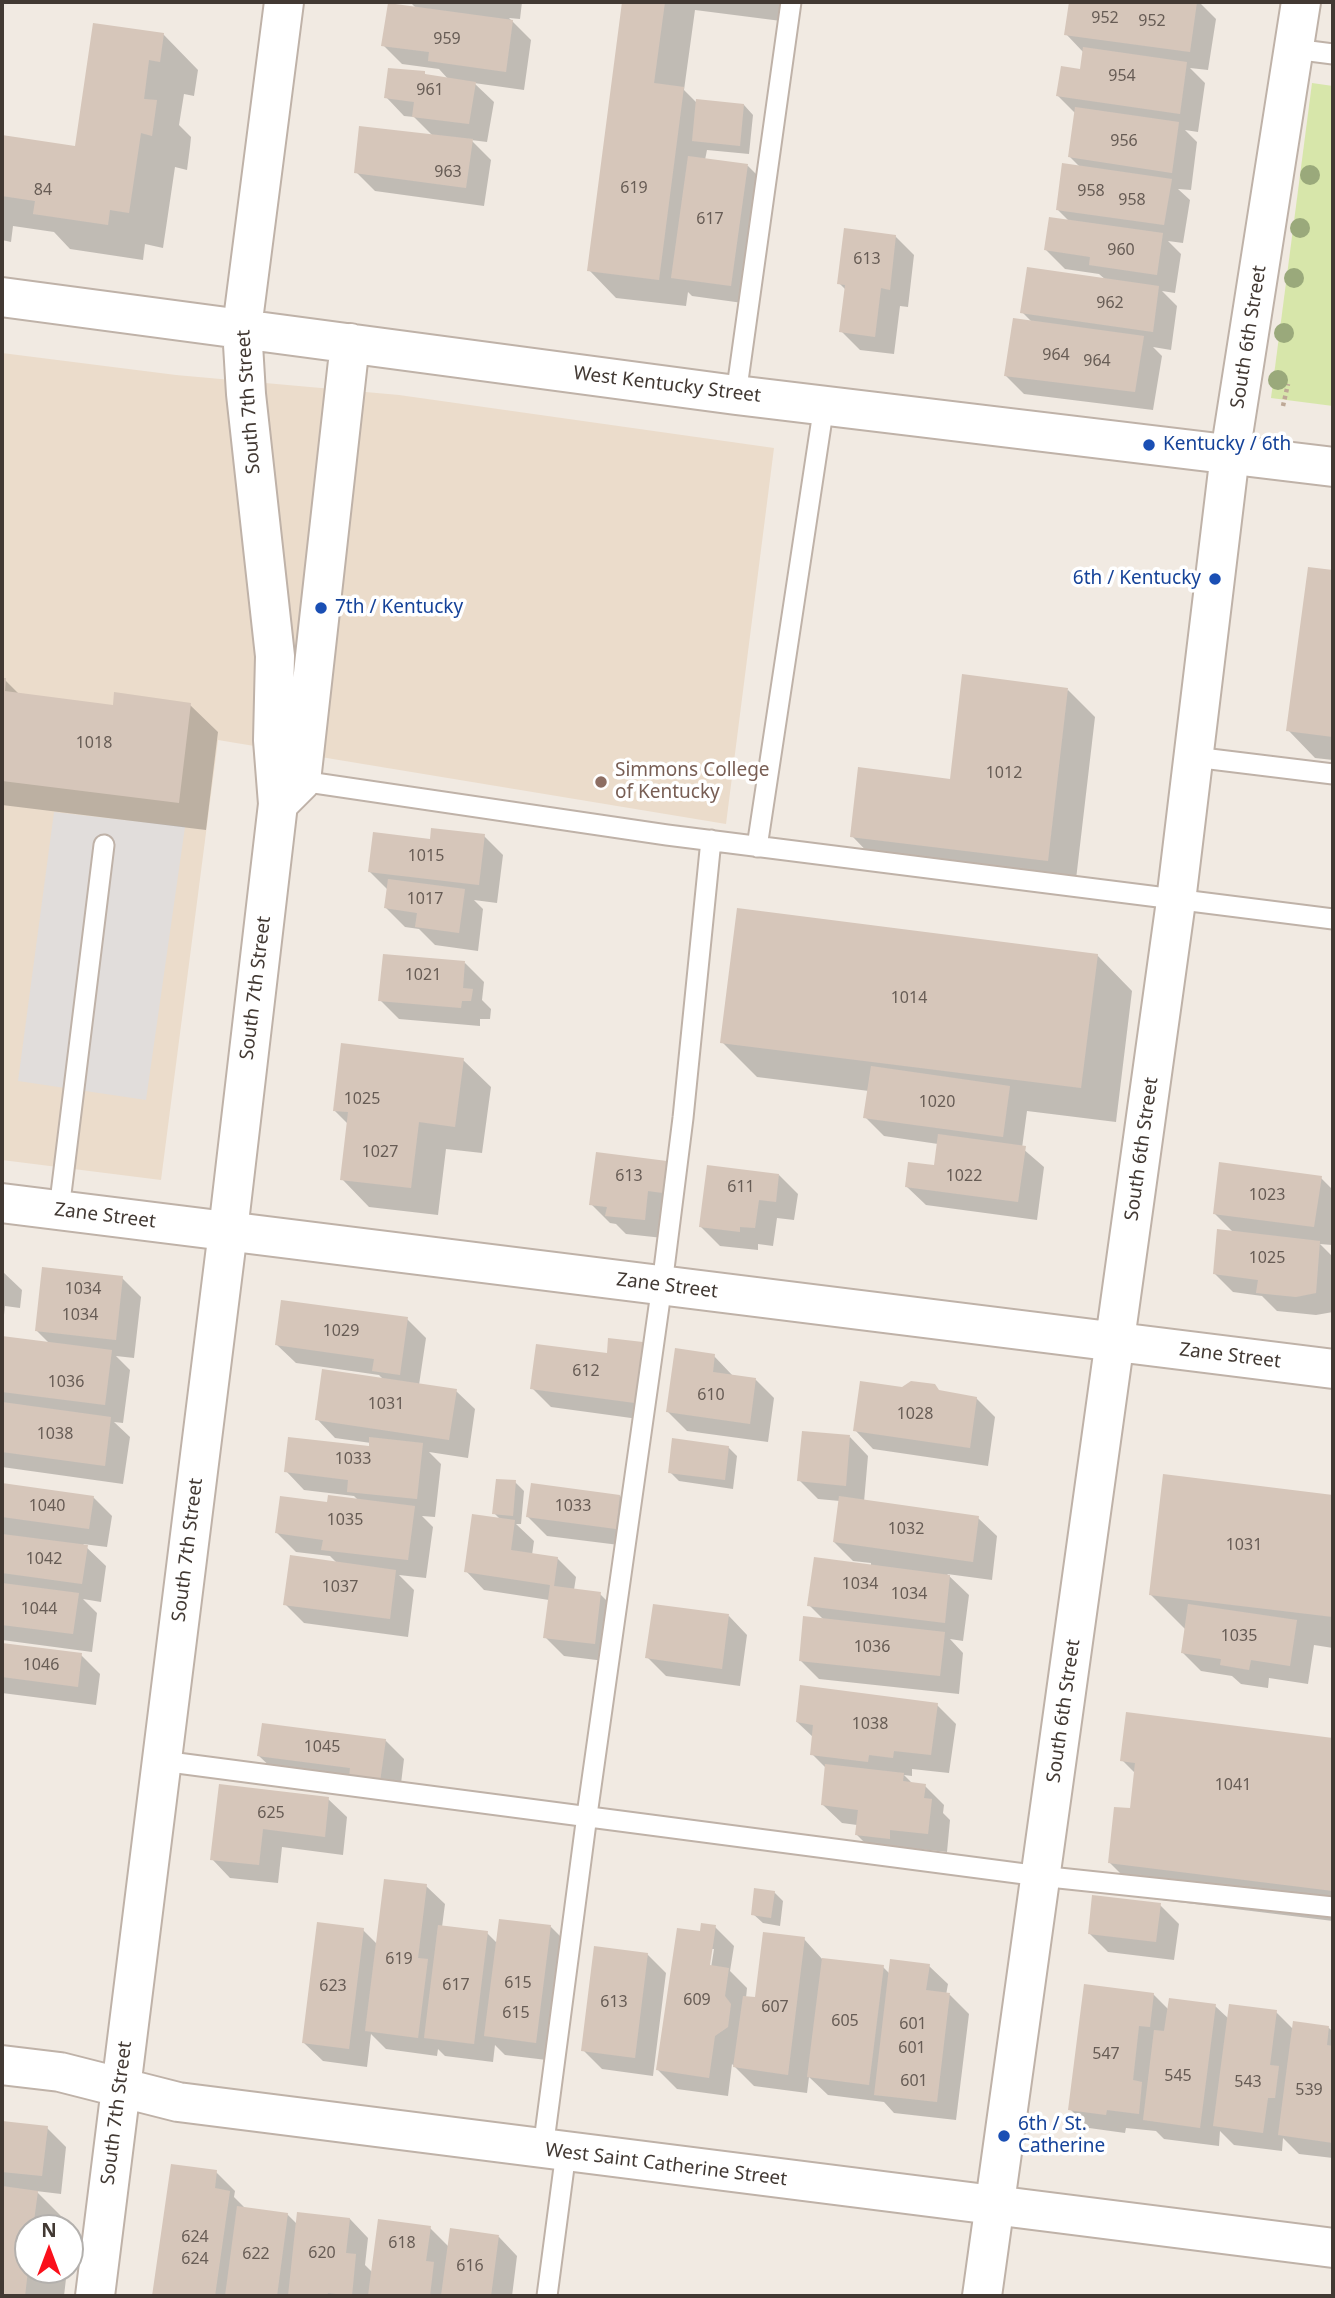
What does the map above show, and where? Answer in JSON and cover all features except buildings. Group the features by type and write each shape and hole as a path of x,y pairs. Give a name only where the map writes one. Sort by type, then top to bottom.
{"street":[{"name":"South 7th Street","path":"284,2 242,328 246,394 275,656 273,740 289,792"},
{"name":"South 6th Street","path":"982,2296 1176,901 1230,454 1301,2"},
{"name":"West Kentucky Street","path":"2,297 736,395 1333,467"},
{"name":"South 7th Street","path":"95,2296 228,1231 350,343"},
{"name":"Zane Street","path":"2,1203 1333,1369"},
{"name":"West Saint Catherine Street","path":"2,2064 60,2072 178,2102 1333,2248"}],"lane":[{"path":"736,395 791,2"},
{"path":"1294,49 1333,54"},
{"path":"757,846 824,405"},
{"path":"1194,757 1333,774"},
{"path":"289,792 757,846 1333,919"},
{"path":"547,2296 554,2151 587,1815 662,1286 683,1118 711,841"},
{"path":"59,1210 104,845"},
{"path":"162,1761 1041,1875 1333,1907"}],"shaded area":[{"name":"Simmons College of Kentucky","path":"2,353 176,375 399,395 774,448 726,824 218,740 161,1180 2,1160"},
{"path":"54,812 185,827 146,1100 18,1081"}],"green space":[{"path":"1312,83 1333,86 1333,406 1271,398"}],"place":[{"name":"Kentucky / 6th","path":"1149,445"},
{"name":"6th / Kentucky","path":"1215,579"},
{"name":"7th / Kentucky","path":"321,608"},
{"name":"Simmons College of Kentucky","path":"601,782"},
{"name":"6th / St. Catherine","path":"1004,2136"}]}
